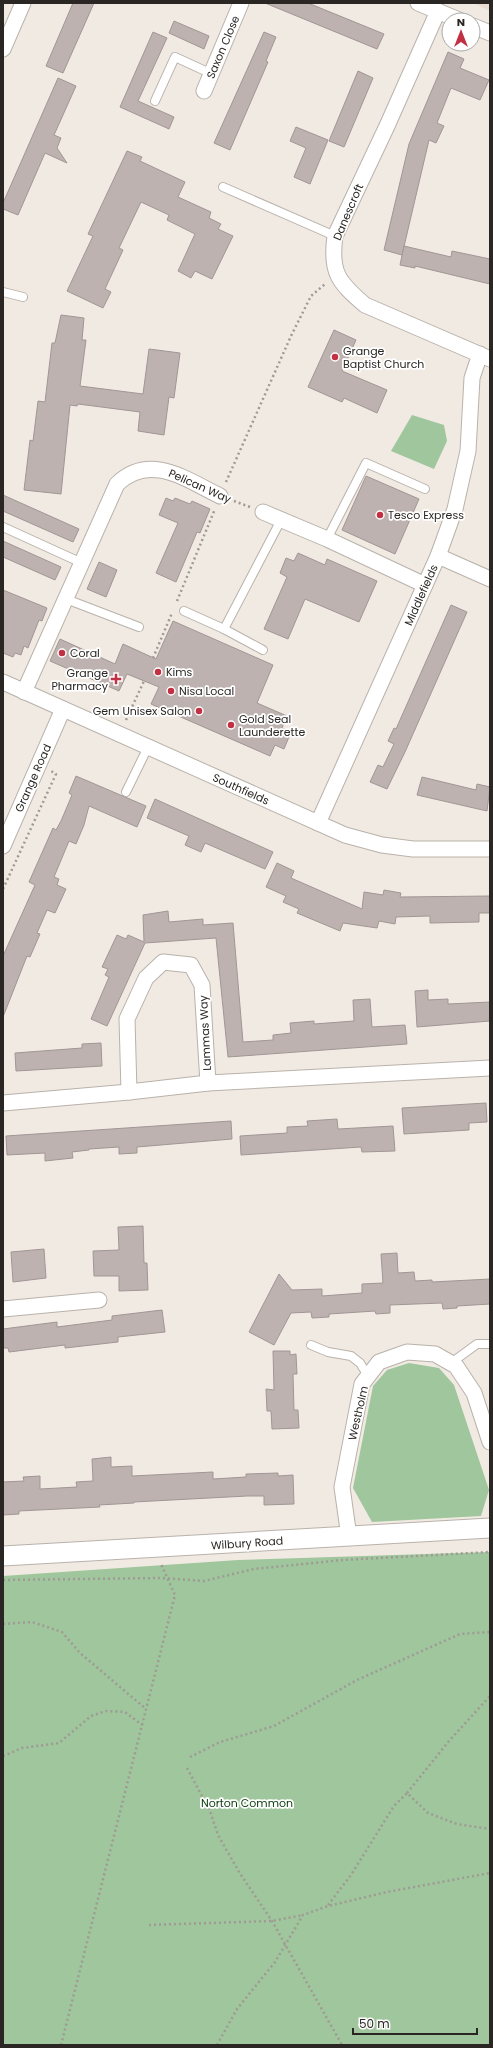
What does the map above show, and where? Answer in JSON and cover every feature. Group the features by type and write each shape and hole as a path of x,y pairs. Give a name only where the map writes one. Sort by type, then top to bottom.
{"street":[{"path":"3,48 23,3"},
{"name":"Saxon Close","path":"204,91 242,3"},
{"path":"418,3 441,12"},
{"name":"Danescroft","path":"438,11 387,126 335,236 332,256 338,277 349,291 366,305 485,356"},
{"name":"Middlefields","path":"318,823 438,556 455,509 463,476 470,432 472,378 485,356"},
{"name":"Pelican Way","path":"24,692 117,484 131,473 148,469 168,471 220,496"},
{"path":"263,512 327,539 425,585"},
{"path":"438,556 490,579"},
{"name":"Southfields","path":"3,682 345,835 390,846 413,849 490,849"},
{"name":"Grange Road","path":"3,846 63,709"},
{"name":"Lammas Way","path":"129,1092 127,1019 146,978 163,962 191,965 202,985 208,1083"},
{"name":"Lammas Way","path":"3,1102 129,1092 208,1083 490,1068"},
{"path":"3,1309 98,1300"},
{"name":"Westholm","path":"348,1537 342,1487 362,1384 379,1362 408,1352 435,1354 456,1366 474,1393 490,1442"},
{"name":"Wilbury Road","path":"3,1556 490,1528"}],"lane":[{"path":"155,101 175,58 212,74"},
{"path":"223,186 335,236"},
{"path":"3,292 23,297"},
{"path":"327,539 366,463 425,489"},
{"path":"224,629 281,520"},
{"path":"3,527 82,562"},
{"path":"66,599 139,627"},
{"path":"184,611 224,629 263,650"},
{"path":"126,792 148,748"},
{"path":"451,1364 477,1344 490,1344"},
{"path":"311,1345 328,1352 351,1356 360,1363 368,1376"}],"path":[{"path":"153,658 220,496 291,336 311,296 326,283 338,277"},
{"name":"Pelican Way","path":"220,496 263,512"},
{"path":"119,735 144,681"},
{"path":"3,889 56,774"},
{"path":"3,1580 209,1580 254,1569 342,1560 490,1552"},
{"path":"61,2045 175,1595 159,1561"},
{"path":"3,1624 32,1622 62,1632 80,1653 146,1710"},
{"path":"190,1757 220,1742 274,1726 357,1680 460,1634 490,1632"},
{"path":"328,1906 351,1875 394,1806 407,1793 449,1741 490,1696"},
{"path":"3,1756 22,1748 60,1743 91,1716 106,1711 125,1712 142,1725"},
{"path":"187,1768 210,1811 218,1835 239,1872 272,1921 342,2045"},
{"path":"407,1793 428,1813 457,1824 490,1829"},
{"path":"149,1925 272,1921 304,1914 328,1906 490,1873"},
{"path":"217,2045 237,2009 275,1962 304,1914"}],"shaded area":[{"path":"473,3 490,3 490,11"}],"green space":[{"path":"412,415 444,425 447,441 434,469 391,451"},
{"path":"409,1363 439,1368 454,1385 489,1490 481,1516 372,1522 353,1488 373,1386 387,1370"},
{"name":"Norton Common","path":"490,1552 490,2045 3,2045 3,1576 238,1560"}],"building":[{"path":"73,3 94,3 63,73 46,66"},
{"path":"265,3 308,3 384,34 377,49"},
{"path":"174,21 209,36 204,49 169,33"},
{"path":"153,32 167,38 138,101 174,117 169,129 120,107"},
{"path":"264,32 276,37 266,61 268,62 230,150 214,143"},
{"path":"448,52 464,59 460,68 489,80 480,100 451,88 437,123 444,126 436,143 429,140 402,255 384,250 409,144"},
{"path":"358,71 373,78 344,147 329,141"},
{"path":"58,78 76,86 54,135 61,138 57,148 67,163 45,153 18,215 3,209 3,203"},
{"path":"296,127 328,140 310,184 294,177 306,148 290,141"},
{"path":"127,151 142,157 140,161 185,182 178,197 211,212 209,218 221,224 218,229 233,236 212,279 195,271 191,278 178,271 195,234 167,220 169,215 141,202 119,248 123,250 105,289 111,292 103,308 67,291 93,236 88,234"},
{"path":"404,246 451,257 452,251 490,259 490,284 415,266 415,268 400,265"},
{"path":"61,315 84,318 82,340 86,340 80,386 143,394 149,349 180,353 174,398 169,397 164,435 138,431 140,412 78,404 77,406 70,405 61,494 24,490 30,440 33,441 38,401 45,402 52,343 55,343"},
{"name":"Grange Baptist Church","path":"334,330 356,340 342,371 387,390 377,413 344,398 342,402 308,387"},
{"name":"Tesco Express","path":"366,476 419,499 395,554 342,530"},
{"path":"3,495 79,529 73,542 3,511"},
{"path":"166,498 173,501 175,498 190,504 192,501 210,509 200,533 197,532 176,582 156,573 178,523 159,515"},
{"path":"3,541 61,567 55,580 3,557"},
{"path":"298,553 325,565 327,559 377,581 359,622 305,599 288,639 264,629 287,577 280,573 286,558 294,561"},
{"path":"99,562 117,570 106,597 87,589"},
{"path":"3,590 47,608 42,621 39,620 28,648 24,646 21,655 15,653 13,657 3,653"},
{"path":"451,605 467,612 387,789 370,782 378,765 383,767 394,744 388,741 394,728 396,729"},
{"path":"173,621 273,665 257,703 287,716 282,728 291,732 284,749 275,745 270,756 151,704 159,687 127,674 119,691 50,661 60,639 115,664 123,644 156,659"},
{"path":"76,776 146,806 137,827 89,806 84,825 76,844 69,841 54,877 59,879 57,885 66,889 55,913 47,910 37,933 40,934 30,957 27,956 3,1017 3,956 35,885 29,882 53,828 56,830 61,821 72,795 69,793"},
{"path":"422,777 476,790 477,784 490,787 487,811 417,795"},
{"path":"155,799 273,852 265,869 205,843 201,852 185,845 189,836 147,818"},
{"path":"277,863 294,871 291,878 362,909 364,892 383,895 384,890 401,893 400,897 490,896 490,913 479,913 479,922 430,923 430,916 396,917 395,924 379,921 377,928 343,923 340,931 297,913 299,909 283,902 286,896 266,887"},
{"path":"168,911 169,922 203,919 203,925 233,923 243,1042 273,1040 273,1035 291,1033 290,1023 314,1021 314,1024 354,1021 353,1000 370,999 372,1027 405,1025 407,1044 228,1057 216,938 145,943 107,1026 91,1019 109,977 105,975 108,969 102,967 117,935 126,939 128,935 144,942 143,915"},
{"path":"428,990 428,1000 448,999 448,1004 490,1002 490,1021 417,1027 415,991"},
{"path":"101,1043 102,1066 16,1071 15,1053 82,1048 82,1044"},
{"path":"486,1103 487,1122 469,1123 469,1130 404,1134 402,1108"},
{"path":"337,1119 338,1129 393,1126 395,1151 362,1152 361,1147 241,1155 240,1136 287,1133 287,1127 308,1126 307,1121"},
{"path":"231,1121 232,1139 137,1147 137,1153 119,1154 119,1147 89,1149 72,1152 73,1158 45,1161 45,1153 7,1155 6,1136"},
{"path":"143,1226 144,1263 147,1263 148,1290 119,1291 119,1276 94,1276 93,1251 119,1250 118,1227"},
{"path":"44,1249 46,1278 13,1282 11,1252"},
{"path":"397,1253 398,1273 414,1272 415,1281 432,1280 432,1282 490,1279 490,1304 457,1306 457,1308 443,1309 442,1303 390,1305 390,1313 376,1314 375,1311 329,1314 329,1317 312,1318 311,1312 291,1313 274,1345 249,1332 279,1274 292,1290 322,1289 322,1296 362,1293 362,1284 383,1283 381,1254"},
{"path":"162,1310 165,1332 118,1337 118,1342 65,1348 65,1345 9,1352 8,1348 3,1348 3,1329 57,1322 57,1327 112,1320 112,1316"},
{"path":"273,1351 290,1351 290,1355 296,1354 297,1374 293,1374 294,1410 298,1410 299,1428 272,1429 271,1411 267,1411 266,1389 274,1390"},
{"path":"111,1457 111,1467 132,1466 132,1476 213,1472 213,1479 246,1477 246,1474 278,1473 278,1476 293,1475 294,1504 264,1505 264,1496 247,1496 134,1502 99,1505 100,1507 19,1511 19,1514 3,1515 3,1482 24,1481 23,1477 40,1476 40,1489 77,1487 76,1482 93,1481 92,1459"}],"place":[{"name":"Grange Baptist Church","path":"335,357"},
{"name":"Tesco Express","path":"380,515"},
{"name":"Coral","path":"62,653"},
{"name":"Kims","path":"158,672"},
{"name":"Grange Pharmacy","path":"116,679"},
{"name":"Nisa Local","path":"171,691"},
{"name":"Gem Unisex Salon","path":"199,711"},
{"name":"Gold Seal Launderette","path":"231,725"}]}
